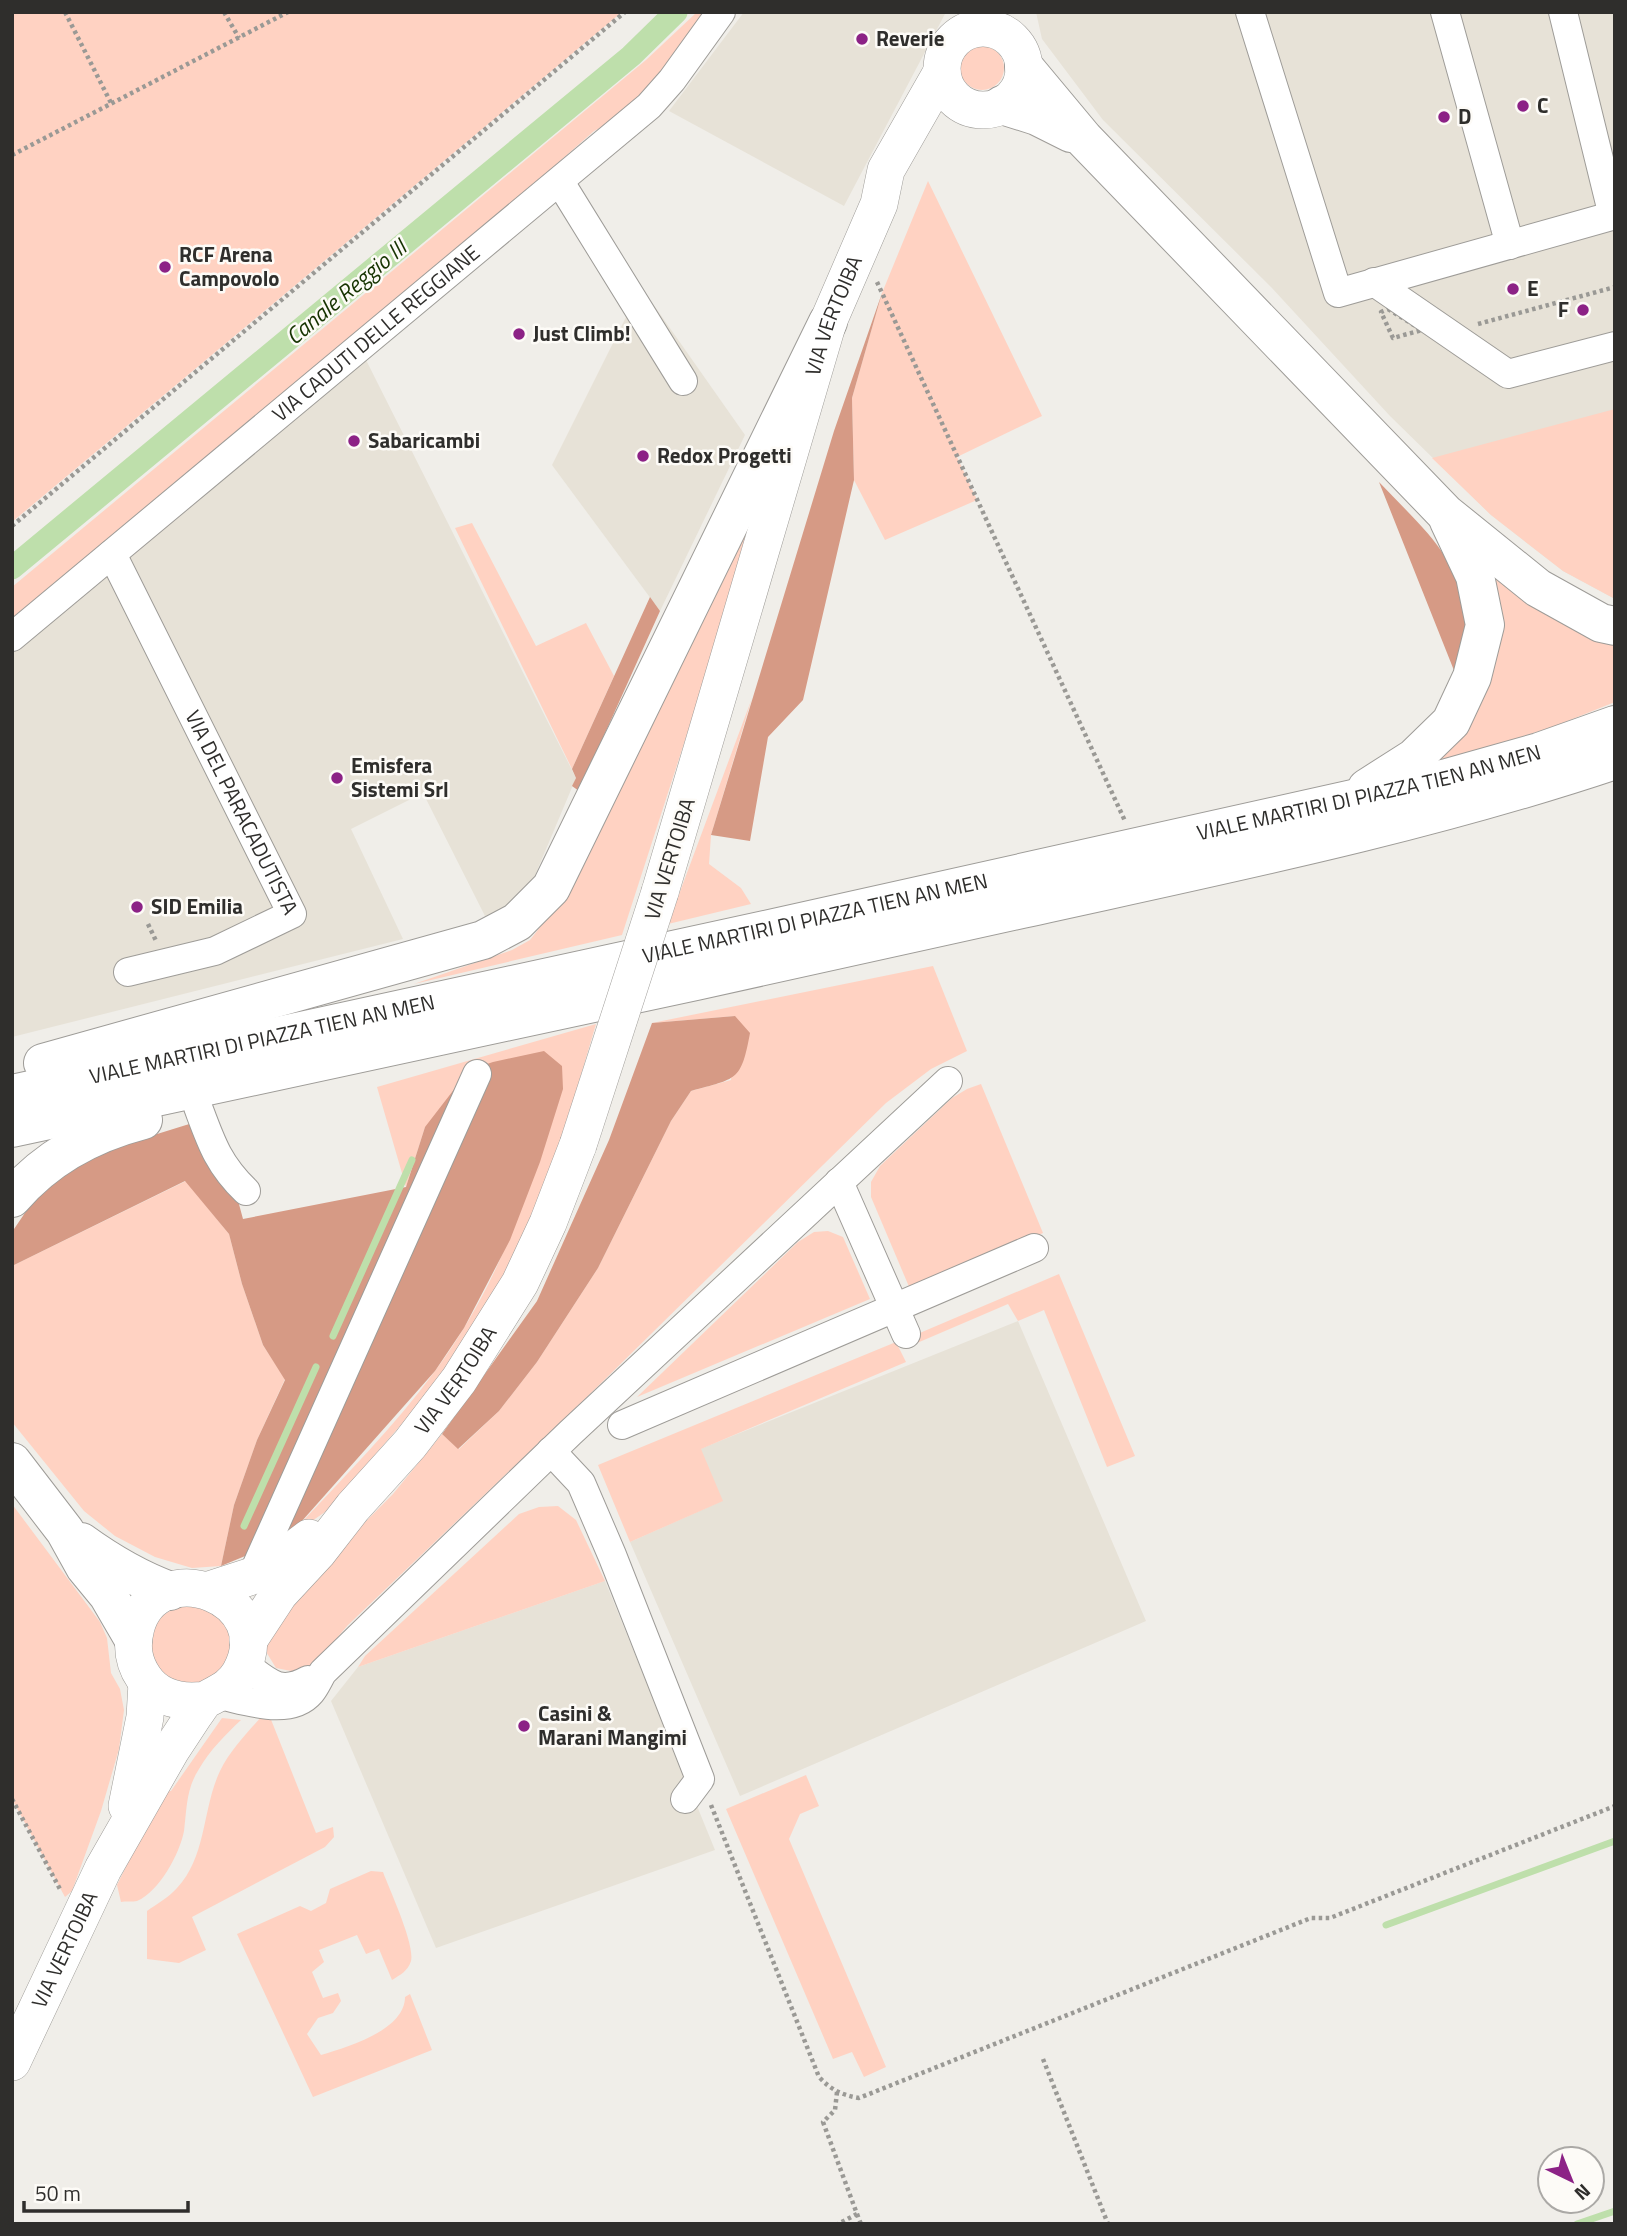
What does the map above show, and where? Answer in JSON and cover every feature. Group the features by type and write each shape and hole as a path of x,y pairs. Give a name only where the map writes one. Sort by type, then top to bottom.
{"highway":[{"path":"1016,40 1084,139 1445,513 1538,588 1591,617 1615,626"},
{"path":"987,106 1037,116 1084,139"},
{"path":"12,1071 483,940 517,922 551,888 828,321"},
{"path":"1347,801 1414,758 1451,722 1472,677 1485,625 1475,576 1445,513"},
{"name":"VIALE MARTIRI DI PIAZZA TIEN AN MEN","path":"12,1094 1460,775 1539,752 1615,725"},
{"name":"VIALE MARTIRI DI PIAZZA TIEN AN MEN","path":"12,1128 434,1035 707,980 1349,836 1529,789 1615,760"},
{"path":"12,1198 55,1158 87,1140 121,1126 344,1073 434,1035"},
{"path":"16,1463 65,1531 85,1567 108,1595 133,1638"},
{"path":"65,1531 113,1565 143,1581 170,1591"}],"main road":[{"name":"VIA VERTOIBA","path":"14,2051 120,1838 171,1749 212,1697 238,1676 246,1653 279,1594 318,1552 353,1507 435,1413 501,1316 520,1283 548,1223 578,1145 660,892 828,321 879,204 914,153 934,129 954,116 987,106 1018,89 1016,40 1003,32 976,28 969,23 947,49 942,72 886,170 879,204"},
{"path":"942,72 945,85 961,103 987,106"},
{"name":"VIA VERTOIBA","path":"170,1591 189,1587 209,1590 252,1576 272,1566 353,1507"},
{"path":"209,1590 234,1607 245,1623 246,1653"},
{"path":"133,1638 145,1609 156,1598 170,1591"},
{"name":"VIA VERTOIBA","path":"120,1838 145,1717 147,1683 136,1662 133,1638"},
{"path":"147,1683 174,1700 190,1702 212,1697"}],"street":[{"name":"VIA CADUTI DELLE REGGIANE","path":"12,637 649,106 672,80 721,12"},
{"path":"1250,12 1338,293 1614,215 1563,12"},
{"path":"1445,12 1510,244"},
{"path":"560,182 683,380"},
{"path":"1374,282 1508,374 1615,346"},
{"name":"VIA DEL PARACADUTISTA","path":"112,554 292,914 215,951 128,972"},
{"path":"252,1576 477,1074"},
{"path":"212,1697 286,1704 298,1701 310,1693 323,1672 551,1451 947,1081"},
{"path":"198,1107 227,1173 246,1191"},
{"path":"839,1182 906,1335"},
{"path":"622,1425 1034,1248"},
{"path":"551,1451 581,1483 612,1555 693,1789"},
{"path":"246,1653 274,1686 295,1687 323,1672"}],"path":[{"path":"65,12 111,103"},
{"path":"224,12 239,38"},
{"path":"12,155 288,12"},
{"path":"12,526 625,12"},
{"path":"860,246 1126,824"},
{"path":"1467,327 1615,287"},
{"path":"693,1789 740,1874 819,2077 828,2088 859,2098 1311,1918 1330,1917 1615,1806"},
{"path":"12,1799 65,1897"},
{"path":"1043,2059 1108,2224"},
{"path":"837,2092 835,2110 822,2123 861,2224"},
{"path":"838,2224 857,2214"}],"shaded area":[{"name":"RCF Arena Campovolo","path":"12,12 622,12 12,522"},
{"path":"697,12 706,12 652,84 612,122 594,131 543,176 533,190 12,640 12,587 646,60"},
{"path":"744,12 946,12 844,206 669,111"},
{"path":"1036,12 1615,12 1615,599 1563,571 1491,515 1390,416 1271,287 1103,120 1042,39"},
{"path":"982,46 991,47 998,52 1003,59 1003,77 998,84 991,89 982,90 973,89 966,84 961,77 960,68 961,59 966,52 973,47"},
{"path":"928,181 1042,416 957,457 977,500 885,540 854,480 852,398 882,293"},
{"path":"641,287 745,435 660,611 552,465"},
{"path":"882,293 852,398 854,480 803,700 768,737 750,841 711,835 834,431"},
{"path":"360,348 576,778 533,880 506,909 485,916 423,793 351,829 403,939 12,1037 12,643"},
{"path":"1615,409 1615,599 1563,571 1491,515 1432,458"},
{"path":"786,428 622,935 414,984 512,950 530,940 558,904"},
{"path":"1379,482 1438,546 1458,582 1465,602 1467,625 1457,678"},
{"path":"472,523 536,646 586,623 614,676 572,769 455,528"},
{"path":"1482,559 1615,644 1615,702 1555,726 1415,771 1457,735"},
{"path":"650,597 660,611 579,791 572,786 576,778 572,769"},
{"path":"752,698 711,835 709,864 741,888 751,904 668,924"},
{"path":"933,966 967,1051 931,1069 886,1103 592,1392 348,1625 318,1660 301,1673 276,1668 265,1650 268,1633 285,1603 393,1494 442,1434 459,1449 499,1411 537,1362 598,1268 671,1121 691,1091 731,1080 735,1016 652,1023"},
{"path":"735,1016 750,1033 740,1069 728,1080 691,1091 671,1121 598,1268 537,1362 499,1411 458,1449 442,1434 537,1301 609,1140 652,1023"},
{"path":"596,1024 547,1190 520,1251 447,1372 325,1512 286,1539 400,1415 457,1339 495,1271 510,1236 525,1200 562,1089 425,1127 406,1187 377,1087"},
{"path":"544,1051 562,1066 563,1089 540,1162 510,1240 464,1328 435,1371 286,1539 221,1566 234,1505 257,1440 285,1380 263,1345 242,1284 229,1234 185,1181 12,1266 12,1232 33,1201 68,1170 125,1144 215,1116 243,1219 406,1187 425,1127 469,1070"},
{"path":"981,1084 1043,1233 910,1289 871,1197 871,1182 880,1166 952,1098"},
{"path":"186,1181 229,1234 242,1284 263,1345 285,1379 257,1440 234,1505 221,1566 192,1568 155,1557 115,1536 84,1511 12,1422 12,1266"},
{"path":"828,1231 843,1237 870,1299 637,1397 798,1242 814,1232"},
{"path":"1059,1274 1135,1456 1107,1467 1044,1310 1018,1321 1008,1304 917,1343 915,1335"},
{"path":"1018,1321 1146,1621 740,1796 630,1542 722,1501 700,1449"},
{"path":"896,1342 906,1362 701,1449 723,1501 630,1542 598,1465"},
{"path":"12,1504 100,1622 107,1638 111,1673 120,1689 124,1710 119,1749 101,1811 72,1891 65,1897 12,1799"},
{"path":"558,1506 576,1520 605,1581 358,1667 365,1656 519,1514 539,1507"},
{"path":"605,1581 715,1850 436,1948 331,1701 358,1667"},
{"path":"191,1604 219,1614 234,1639 230,1667 184,1691 153,1667 149,1638 155,1624 165,1614"},
{"path":"263,1715 270,1717 316,1833 333,1827 334,1837 325,1847 192,1917 206,1950 179,1963 147,1959 147,1911 174,1891 187,1875 199,1847 220,1771 234,1748"},
{"path":"222,1718 241,1720 213,1749 195,1776 188,1799 182,1840 173,1860 160,1881 145,1896 137,1901 121,1902 117,1885 164,1790 171,1791"},
{"path":"806,1775 819,1806 800,1814 789,1839 886,2067 864,2077 852,2052 833,2059 726,1809"},
{"path":"371,1871 383,1872 409,1943 410,1964 392,1980 379,1949 366,1954 357,1935 319,1950 324,1962 312,1972 323,1998 338,1993 341,2001 333,2013 318,2018 307,2034 321,2055 359,2042 386,2028 396,2019 405,1997 410,1994 432,2050 313,2097 237,1934 300,1906 311,1911 326,1903 330,1889"}],"waterway":[{"name":"Canale Reggio III","path":"12,568 631,56 676,12"},
{"path":"333,1336 412,1160"},
{"path":"244,1526 316,1367"},
{"path":"1386,1925 1615,1841"},
{"path":"1577,2224 1615,2211"}],"place":[{"name":"Reverie","path":"862,39"},
{"name":"C","path":"1523,106"},
{"name":"D","path":"1444,117"},
{"name":"RCF Arena Campovolo","path":"165,267"},
{"name":"E","path":"1513,289"},
{"name":"F","path":"1583,310"},
{"name":"Just Climb!","path":"519,334"},
{"name":"Sabaricambi","path":"354,441"},
{"name":"Redox Progetti","path":"643,456"},
{"name":"Emisfera Sistemi Srl","path":"337,778"},
{"name":"SID Emilia","path":"137,907"},
{"name":"Casini & Marani Mangimi","path":"524,1726"}]}
